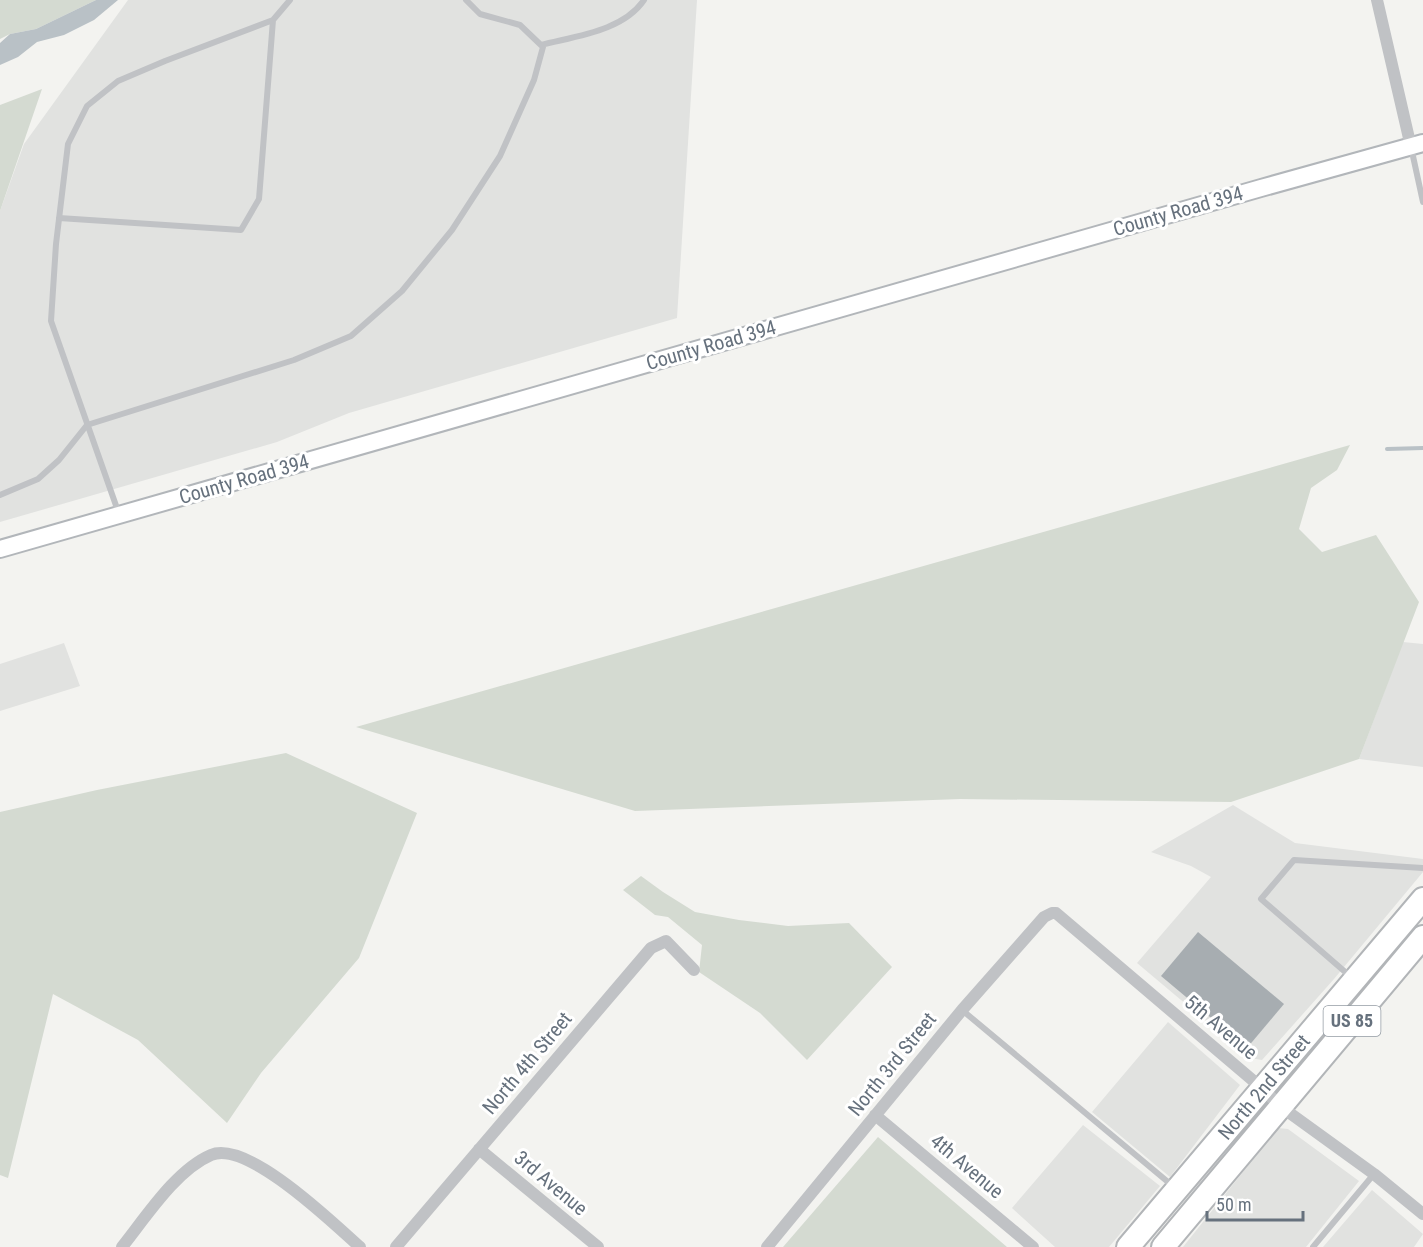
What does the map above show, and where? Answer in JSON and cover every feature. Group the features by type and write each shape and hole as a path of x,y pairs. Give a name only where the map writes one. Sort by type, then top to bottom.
{"highway":[{"name":"North 2nd Street","path":"1128,1247 1423,899"},
{"name":"North 2nd Street","path":"1163,1247 1423,937"}],"street":[{"path":"1377,0 1417,145"},
{"name":"County Road 394","path":"0,549 1417,145"},
{"name":"North 3rd Street","path":"767,1247 962,1010 1044,917 1052,913"},
{"name":"5th Avenue","path":"1052,913 1056,913 1280,1106 1374,1174 1423,1214"},
{"name":"North 4th Street","path":"396,1247 651,948 666,941 694,970"},
{"name":"4th Avenue","path":"875,1115 1033,1247"},
{"name":"3rd Avenue","path":"479,1149 598,1247"},
{"path":"122,1247 174,1184 187,1171 213,1154 234,1155 259,1166 300,1194 360,1247"}],"lane":[{"path":"119,515 51,321 59,218 68,144 87,106 118,81 273,20 290,0"},
{"path":"0,495 38,478 59,460 87,425 294,360 351,336 402,291 452,230 500,156 534,80 543,47 520,25 480,14 466,0"},
{"path":"541,45 617,24 638,9 644,0"},
{"path":"59,218 241,230 259,199 273,20"},
{"path":"1417,145 1423,202"},
{"path":"1355,980 1261,899 1294,860 1423,868"},
{"path":"962,1010 1177,1189"},
{"path":"1313,1247 1374,1174"}],"shaded area":[{"path":"0,0 96,0 36,29 10,34 0,39"},
{"path":"96,0 118,0 94,20 64,35 37,42 18,57 0,65 0,43 10,34 36,29"},
{"path":"128,0 697,0 677,318 349,413 277,442 0,522 0,211 24,144"},
{"path":"42,89 0,211 0,105"},
{"path":"1350,445 1337,470 1311,488 1299,529 1322,552 1376,535 1419,602 1359,759 1231,802 960,799 635,811 356,727"},
{"path":"1403,642 1423,644 1423,767 1359,759"},
{"path":"64,643 80,686 0,711 0,664"},
{"path":"286,753 417,813 359,958 261,1073 227,1123 138,1040 53,994 8,1178 0,1175 0,812 97,790"},
{"path":"1233,805 1295,843 1423,859 1423,872 1334,979 1262,1060 1250,1058 1137,963 1211,877 1191,866 1151,852"},
{"path":"641,876 695,912 788,926 849,923 892,967 807,1060 760,1013 699,972 702,945 668,917 655,915 623,890"},
{"path":"1168,1022 1240,1085 1170,1177 1092,1112"},
{"path":"1083,1125 1160,1186 1109,1247 1055,1247 1012,1208"},
{"path":"1278,1128 1288,1129 1359,1181 1306,1247 1183,1247"},
{"path":"878,1137 1007,1247 783,1247"},
{"path":"1372,1190 1423,1234 1414,1247 1323,1247"}],"building":[{"path":"1198,932 1284,1004 1247,1048 1161,976"}],"waterway":[{"path":"1387,449 1423,448"}]}
